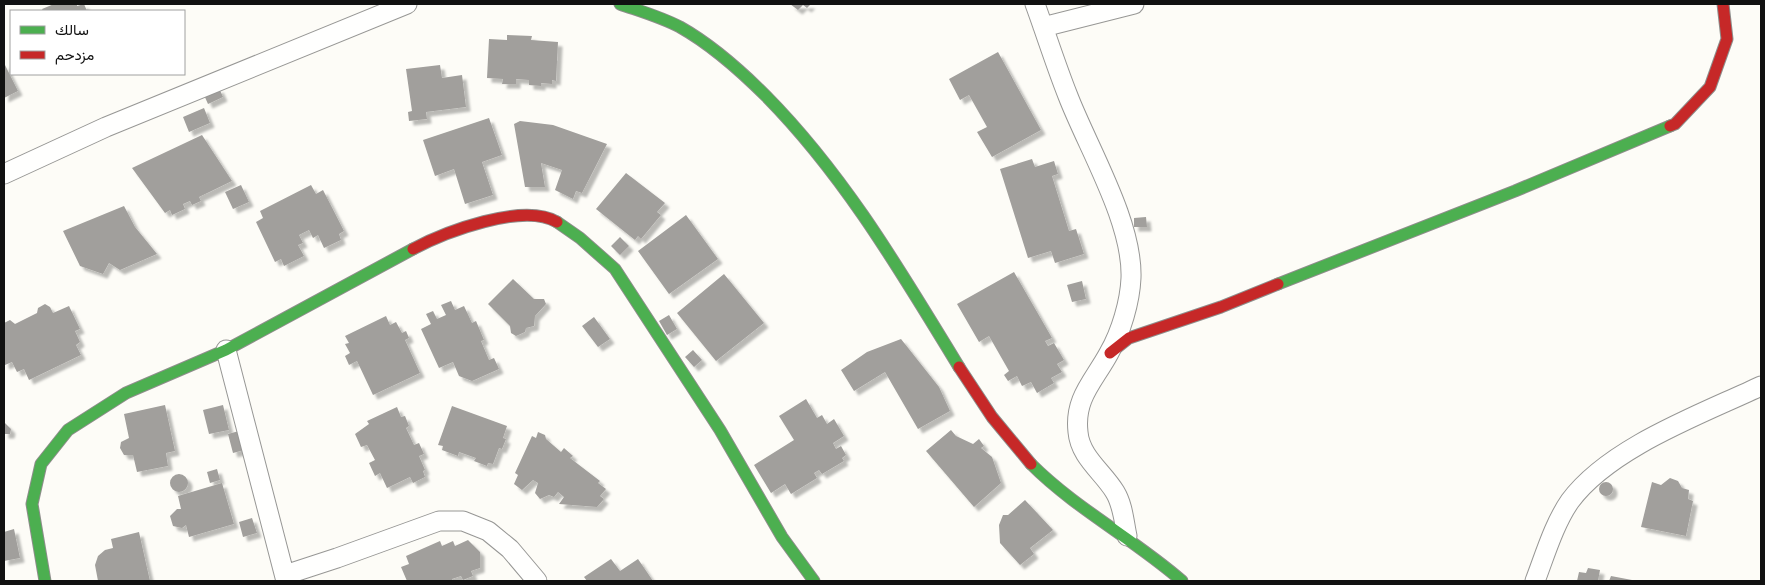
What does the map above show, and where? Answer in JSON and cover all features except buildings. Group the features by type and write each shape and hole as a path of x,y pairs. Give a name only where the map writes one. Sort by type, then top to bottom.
{"street":[{"path":"4,174 106,126 407,4"},
{"path":"620,4 684,28 741,71 800,133 857,207 912,288 954,362 1024,456 1052,483 1127,536 1182,581"},
{"path":"1035,4 1068,97 1120,216 1128,254 1131,277 1127,304 1110,353 1080,402 1078,434 1083,449 1115,492 1122,510 1127,536"},
{"path":"1044,27 1134,4"},
{"path":"1110,353 1129,338 1258,292 1515,192 1675,124 1710,87 1727,39 1723,4"},
{"path":"45,581 32,504 41,464 68,430 126,393 226,350 426,242 491,220 522,215 555,220 580,238 615,269 720,430 782,537 814,581"},
{"path":"226,350 285,578 439,521 463,521 488,531 510,549 537,581"},
{"path":"1535,581 1559,522 1569,503 1581,487 1604,468 1656,435 1761,386"}],"traffic: fast":[{"path":"620,4 665,20 692,34 746,77 795,127 870,226 959,367"},
{"path":"1278,284 1515,191 1670,126"},
{"path":"557,222 580,238 615,269 720,430 782,537 814,581"},
{"path":"45,581 32,504 41,464 68,430 126,393 226,350 413,249"},
{"path":"1031,464 1086,510 1144,551 1182,581"}],"traffic: jam":[{"path":"1670,126 1675,124 1710,87 1727,39 1723,4"},
{"path":"413,249 464,228 505,217 525,215 542,217 557,222"},
{"path":"1110,353 1129,338 1221,307 1278,284"},
{"path":"959,367 992,417 1031,464"}]}
